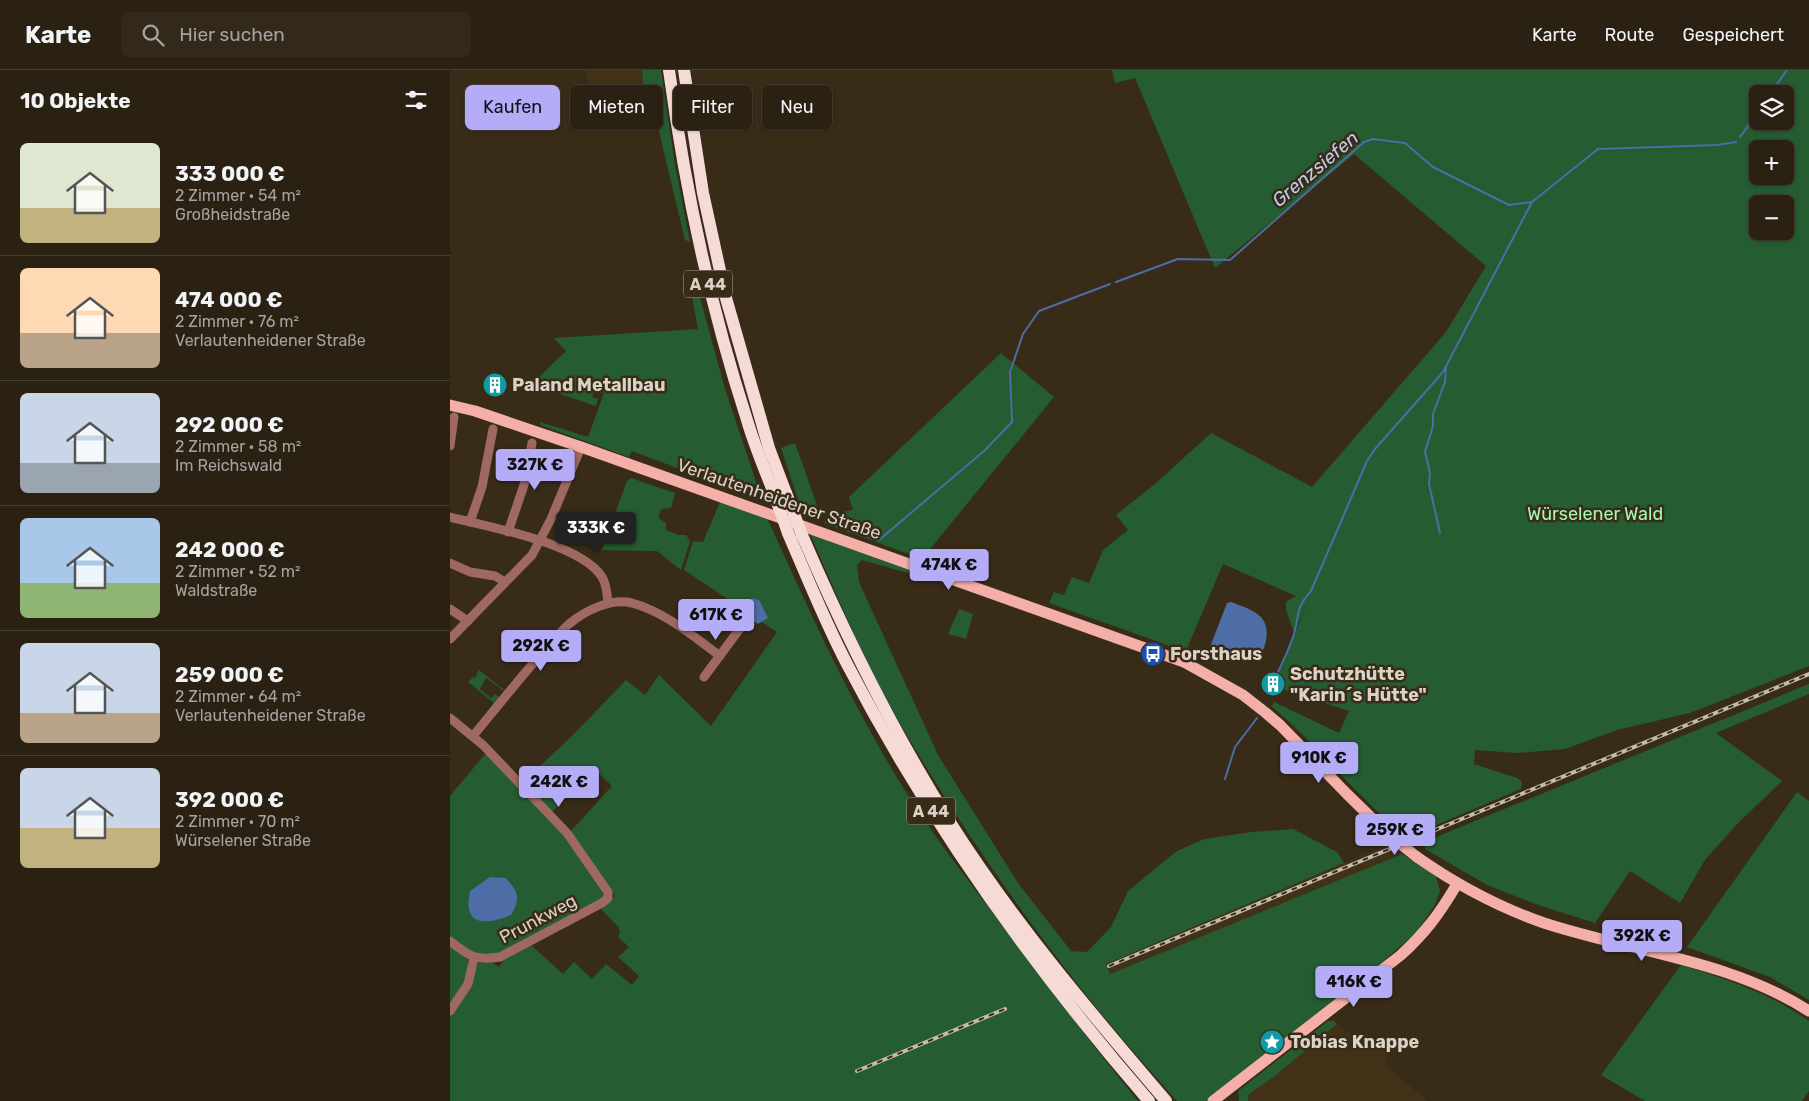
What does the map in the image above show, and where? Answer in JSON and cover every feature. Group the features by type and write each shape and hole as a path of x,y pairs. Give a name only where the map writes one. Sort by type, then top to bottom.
{"highway":[{"name":"A 44","path":"669,70 679,143 711,299 747,422 779,492 802,535 852,646 899,739 952,825 1027,933 1076,995 1166,1101"},
{"name":"A 44","path":"684,70 703,193 726,298 769,448 788,533 846,663 888,740 944,833 1020,941 1116,1063 1149,1101"}],"main road":[{"name":"Verlautenheidener Straße","path":"450,405 475,411 581,446 1184,662 1243,695 1266,713 1389,835 1457,884 1485,898 1544,922 1675,956 1742,977 1809,1011"},
{"path":"1213,1101 1422,936 1438,917 1457,884"}],"street":[{"path":"450,446 454,417"},
{"path":"470,522 482,487 493,429"},
{"path":"508,532 524,485 532,443"},
{"path":"450,639 532,555 541,541 581,446"},
{"path":"450,516 541,541 584,560 603,578 607,590 608,603"},
{"path":"450,563 470,572 495,576 505,582"},
{"path":"450,718 473,736 532,664 570,623 593,609 608,603 630,602 665,616 720,656"},
{"path":"450,609 468,621"},
{"path":"704,677 747,619"},
{"name":"Prunkweg","path":"473,736 567,833 608,892 608,898 602,903 515,951 500,957 474,958"},
{"path":"450,941 474,958 468,984 450,1012"}],"shaded area":[{"path":"586,70 642,70 644,85 588,85"},
{"path":"1392,844 1402,854 1110,974 1106,964"},
{"path":"1337,1024 1353,1036 1360,1046 1366,1042 1388,1053 1385,1064 1427,1101 1248,1101 1249,1094 1275,1076"}],"green space":[{"path":"642,70 661,70 675,165 690,242 685,240 659,130 663,130 663,85 644,85"},
{"name":"Würselener Wald","path":"1112,70 1809,70 1809,666 1690,713 1617,730 1565,749 1517,753 1475,750 1474,764 1517,778 1522,782 1521,789 1408,837 1373,807 1307,739 1272,707 1274,702 1339,733 1349,711 1273,686 1308,602 1294,633 1286,610 1286,602 1296,596 1223,564 1185,653 1049,603 1054,592 1064,595 1072,577 1089,583 1103,550 1128,530 1116,515 1156,483 1211,433 1312,487 1446,332 1486,266 1354,154 1215,268 1135,78 1115,83"},
{"path":"699,294 725,389 762,500 632,451 629,457 540,425 540,422 588,437 604,393 594,390 592,397 598,399 596,406 545,389 546,385 537,379 566,351 554,338 698,329 692,296"},
{"path":"1001,353 1054,397 922,559 824,523 828,515 853,510 849,497"},
{"path":"795,443 818,508 817,517 812,519 803,515 781,448"},
{"path":"631,478 675,493 671,508 661,509 658,518 666,523 666,530 678,535 686,535 690,541 681,570 657,551 602,550 627,481"},
{"path":"721,500 767,518 812,616 860,713 907,794 942,845 1028,960 1138,1101 450,1101 450,1016 470,985 478,963 490,961 499,967 505,958 531,945 563,974 574,962 592,979 606,964 632,985 639,976 618,957 629,947 618,937 619,928 602,910 615,896 570,832 612,786 594,769 551,813 523,782 571,737 626,680 645,695 659,675 711,726 777,632 684,570 693,541 703,542"},
{"path":"810,534 913,570 907,573 862,560 857,565 859,582 938,755 1018,883 1071,951 1087,952 1111,927 1128,891 1177,851 1204,839 1252,832 1293,829 1337,852 1344,863 1106,964 1110,974 1402,854 1436,876 1440,891 1435,905 1417,932 1380,964 1214,1095 1206,1101 1177,1101 1062,965 1007,890 956,814 884,695 864,656"},
{"path":"959,609 973,614 966,639 948,634"},
{"path":"479,670 504,690 501,690 486,678 480,689 491,698 495,694 499,697 494,703 468,682 477,675"},
{"path":"1809,684 1809,694 1716,733 1782,781 1736,825 1705,860 1680,903 1630,871 1595,923 1538,905 1487,885 1425,849 1424,844 1441,835"},
{"path":"486,753 565,835 606,893 606,897 499,955 476,955 450,938 450,796"},
{"path":"1797,792 1809,801 1809,1000 1770,977 1687,947"},
{"path":"450,944 468,960 468,967 464,985 450,1007"},
{"path":"1681,965 1731,981 1779,1002 1809,1021 1809,1091 1802,1101 1645,1101 1601,1075"},
{"path":"1328,1021 1334,1021 1337,1024 1275,1076 1249,1094 1248,1101 1239,1101 1238,1091"}],"water":[{"path":"752,598 759,600 768,618 758,624 745,616"},
{"path":"1231,602 1255,612 1265,622 1267,629 1264,648 1260,657 1256,660 1246,659 1210,647 1227,603"},
{"path":"490,877 506,878 517,895 516,904 511,915 493,921 478,920 473,917 470,911 468,903 470,891"}],"waterway":[{"name":"Grenzsiefen","path":"1776,85 1787,70"},
{"name":"Grenzsiefen","path":"1740,137 1749,124"},
{"name":"Grenzsiefen","path":"1116,282 1178,259 1230,260 1364,142 1373,139 1405,143 1433,167 1509,205 1531,202"},
{"name":"Grenzsiefen","path":"1274,681 1292,640 1302,602 1311,591 1367,461 1375,449 1443,372 1532,202 1598,149 1717,145 1736,142"},
{"path":"879,540 984,451 1012,422 1010,372 1023,334 1039,311 1110,284"},
{"path":"1440,533 1429,484 1430,473 1425,452 1433,426 1433,414 1445,382 1446,368"},
{"path":"1225,779 1235,747 1257,718"}],"railway":[{"path":"1109,966 1809,674"},
{"path":"857,1071 1005,1009"}],"place":[{"name":"Paland Metallbau","path":"495,385"},
{"name":"Forsthaus","path":"1153,654"},
{"name":"Schutzhütte \"Karin´s Hütte\"","path":"1273,684"},
{"name":"Tobias Knappe","path":"1272,1042"}]}
